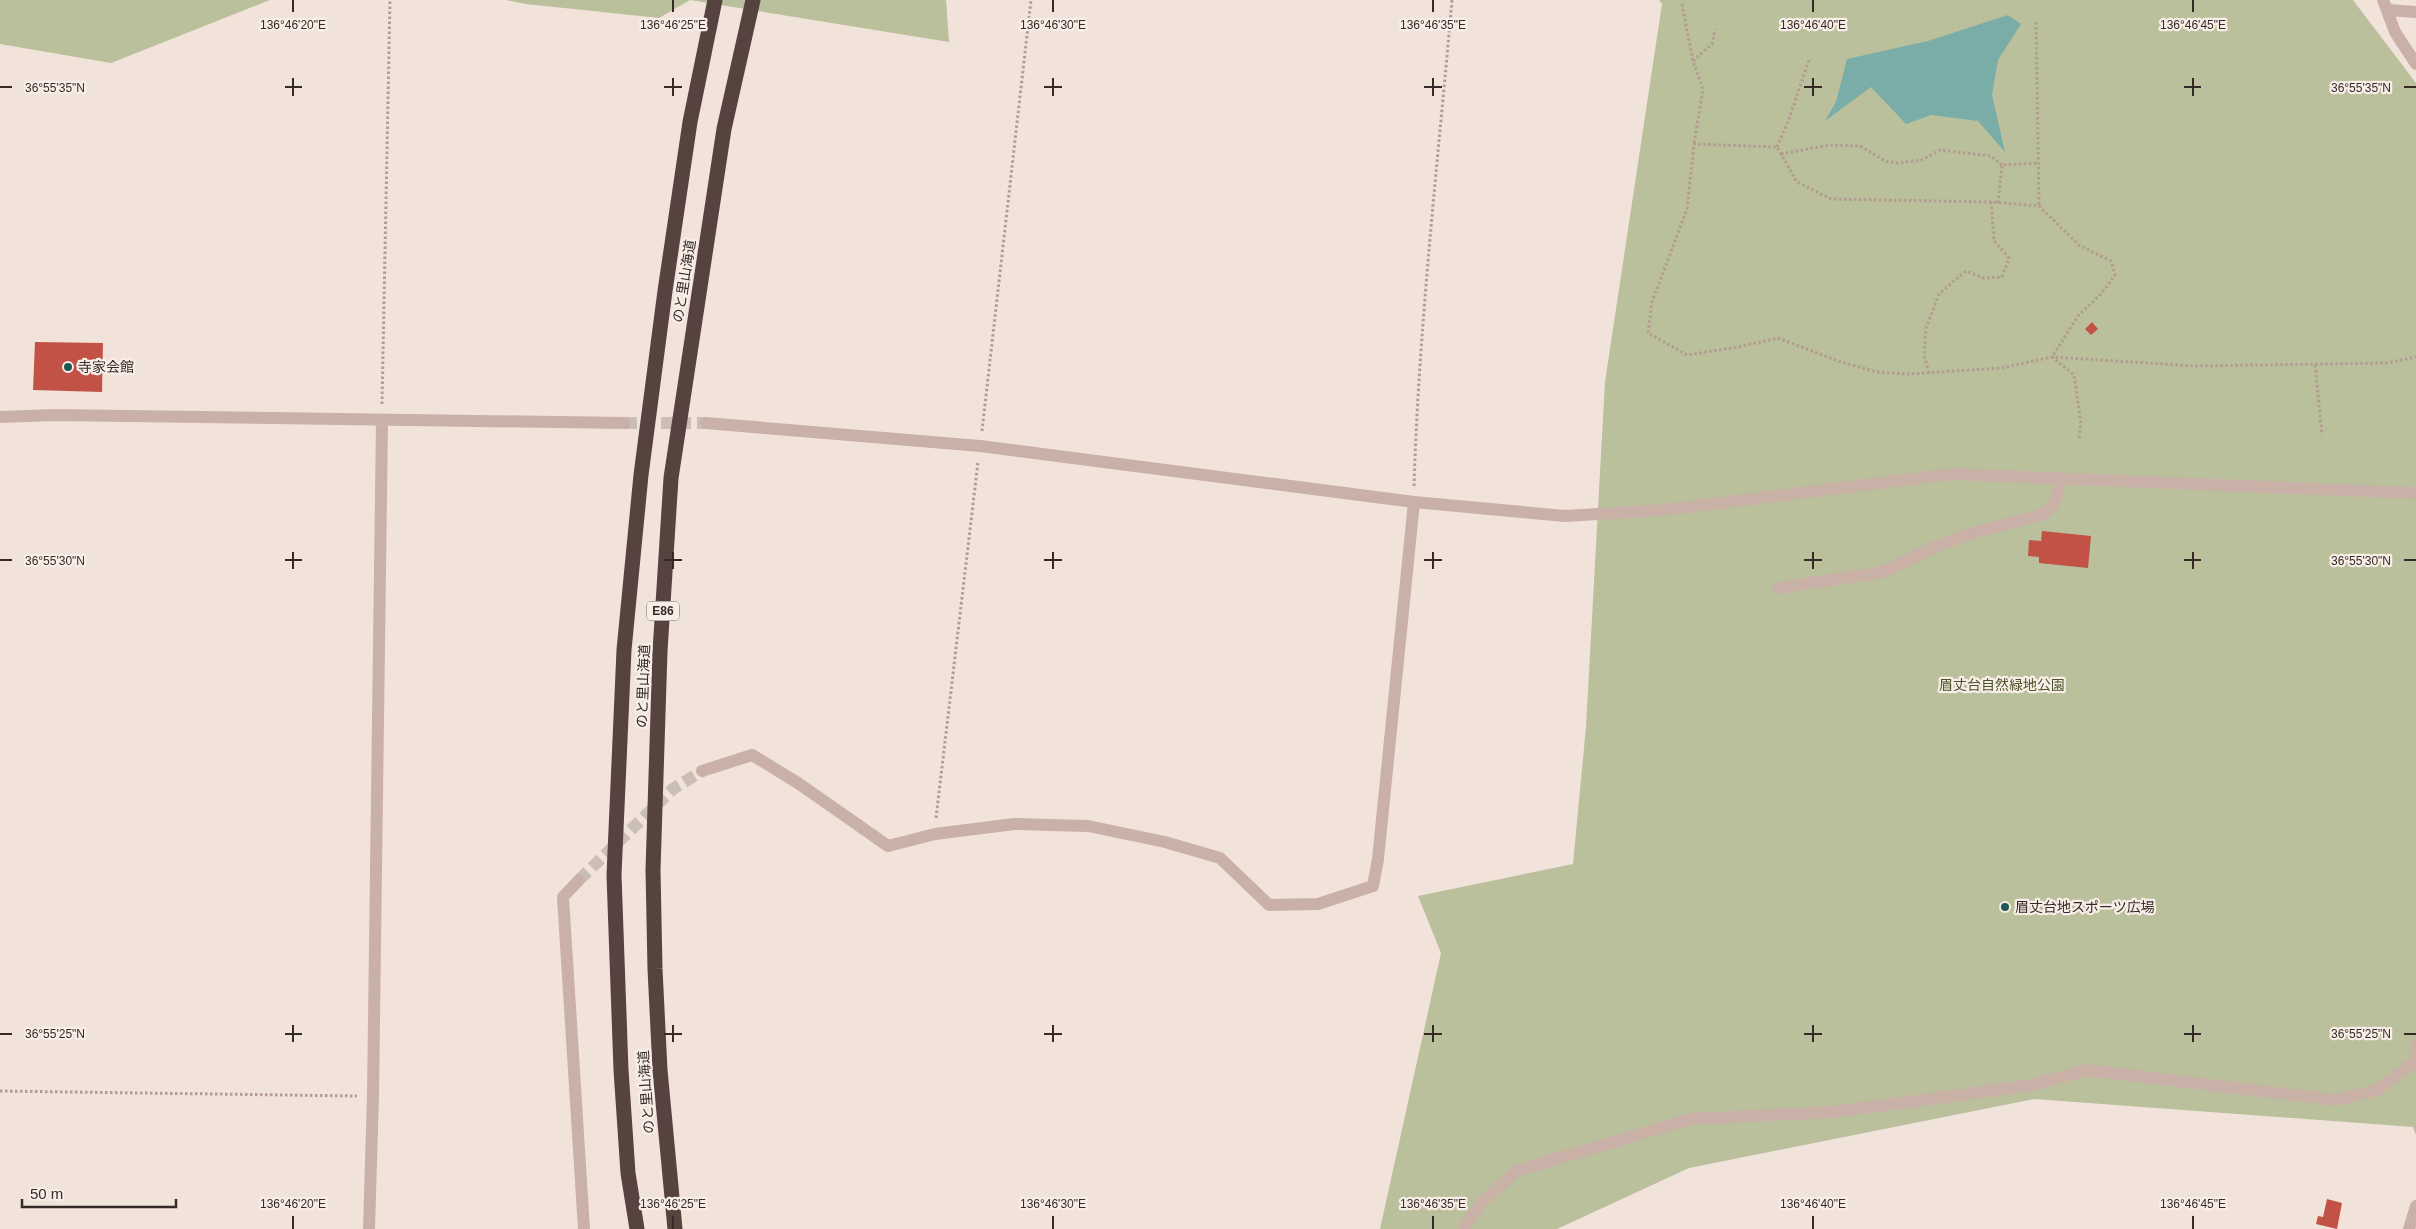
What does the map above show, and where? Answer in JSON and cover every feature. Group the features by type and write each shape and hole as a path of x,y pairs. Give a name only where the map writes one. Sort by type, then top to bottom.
{"highway":[{"name":"のと里山海道","path":"637,1229 628,1173 621,1070 614,875 624,650 641,475 665,291 690,122 715,0"},
{"name":"のと里山海道","path":"675,1229 660,1070 655,969 653,870 660,651 673,468 724,129 753,0"}],"street":[{"path":"2385,5 2416,12"},
{"path":"2385,5 2395,32 2416,64"},
{"path":"0,417 54,415 625,423"},
{"path":"369,1229 382,420"},
{"path":"706,423 980,446 1414,502 1565,516 1664,510 1951,474 2416,493"},
{"path":"1778,588 1883,572 1941,544 1973,533 2043,514 2054,504 2062,479"},
{"path":"702,771 752,755 798,783 888,846 935,834 1014,824 1078,826 1165,842 1220,858 1269,906 1318,904 1373,886 1378,860 1414,502"},
{"path":"579,880 563,897 584,1229"},
{"path":"1463,1229 1483,1200 1516,1171 1692,1119 1832,1112 2027,1086 2088,1070 2336,1100 2378,1090 2414,1062 2416,1046"},
{"path":"2409,1229 2416,1206"}],"path":[{"path":"382,420 390,0"},
{"path":"935,834 1032,0"},
{"path":"1414,502 1416,441 1424,334 1452,0"},
{"path":"1682,4 1692,61 1704,89 1694,144 1686,209 1652,302 1648,333 1686,355 1738,348 1778,338 1838,361 1877,372 1929,373 2001,368 2052,357 2194,366 2386,364 2416,357"},
{"path":"2036,22 2039,206"},
{"path":"1692,61 1712,44 1715,28"},
{"path":"1777,147 1789,119 1809,60"},
{"path":"1694,144 1777,147"},
{"path":"1781,154 1830,145 1860,146 1885,161 1898,163 1922,160 1940,150 1991,156 2002,165 2039,164"},
{"path":"1777,147 1797,182 1831,199 1991,202 2039,206 2079,244 2110,261 2115,274 2102,294 2078,316 2052,357"},
{"path":"1998,203 2002,165"},
{"path":"1929,373 1924,355 1926,328 1939,294 1966,272 1983,278 2002,277 2009,258 1994,241 1991,202"},
{"path":"2052,357 2074,375 2081,424 2079,438"},
{"path":"2315,365 2322,435"},
{"path":"0,1091 372,1096"}],"green space":[{"path":"0,0 270,0 111,63 0,44"},
{"path":"506,0 690,0 659,18 526,4"},
{"path":"690,0 946,0 949,42"},
{"name":"眉丈台自然緑地公園","path":"1659,0 2353,0 2416,83 2416,1135 2413,1127 2034,1099 1689,1168 1557,1229 1380,1229 1441,953 1418,896 1573,864 1586,727 1605,382 1662,4"}],"water":[{"path":"2008,15 2021,24 1998,60 1992,95 2005,152 1978,121 1931,115 1906,124 1871,87 1825,121 1836,102 1847,59 1928,41"}],"building":[{"path":"2092,322 2098,329 2091,335 2085,329"},
{"name":"寺家会館","path":"35,342 103,343 102,392 33,390"},
{"path":"2042,531 2091,536 2088,568 2039,563 2039,557 2028,556 2029,540 2041,541"},
{"path":"2327,1199 2342,1203 2337,1229 2316,1224 2318,1216 2323,1217"}],"tunnel":[{"path":"625,423 706,423"},
{"path":"579,880 673,789 702,771"}],"place":[{"name":"寺家会館","path":"68,367"},
{"name":"眉丈台地スポーツ広場","path":"2005,907"}]}
